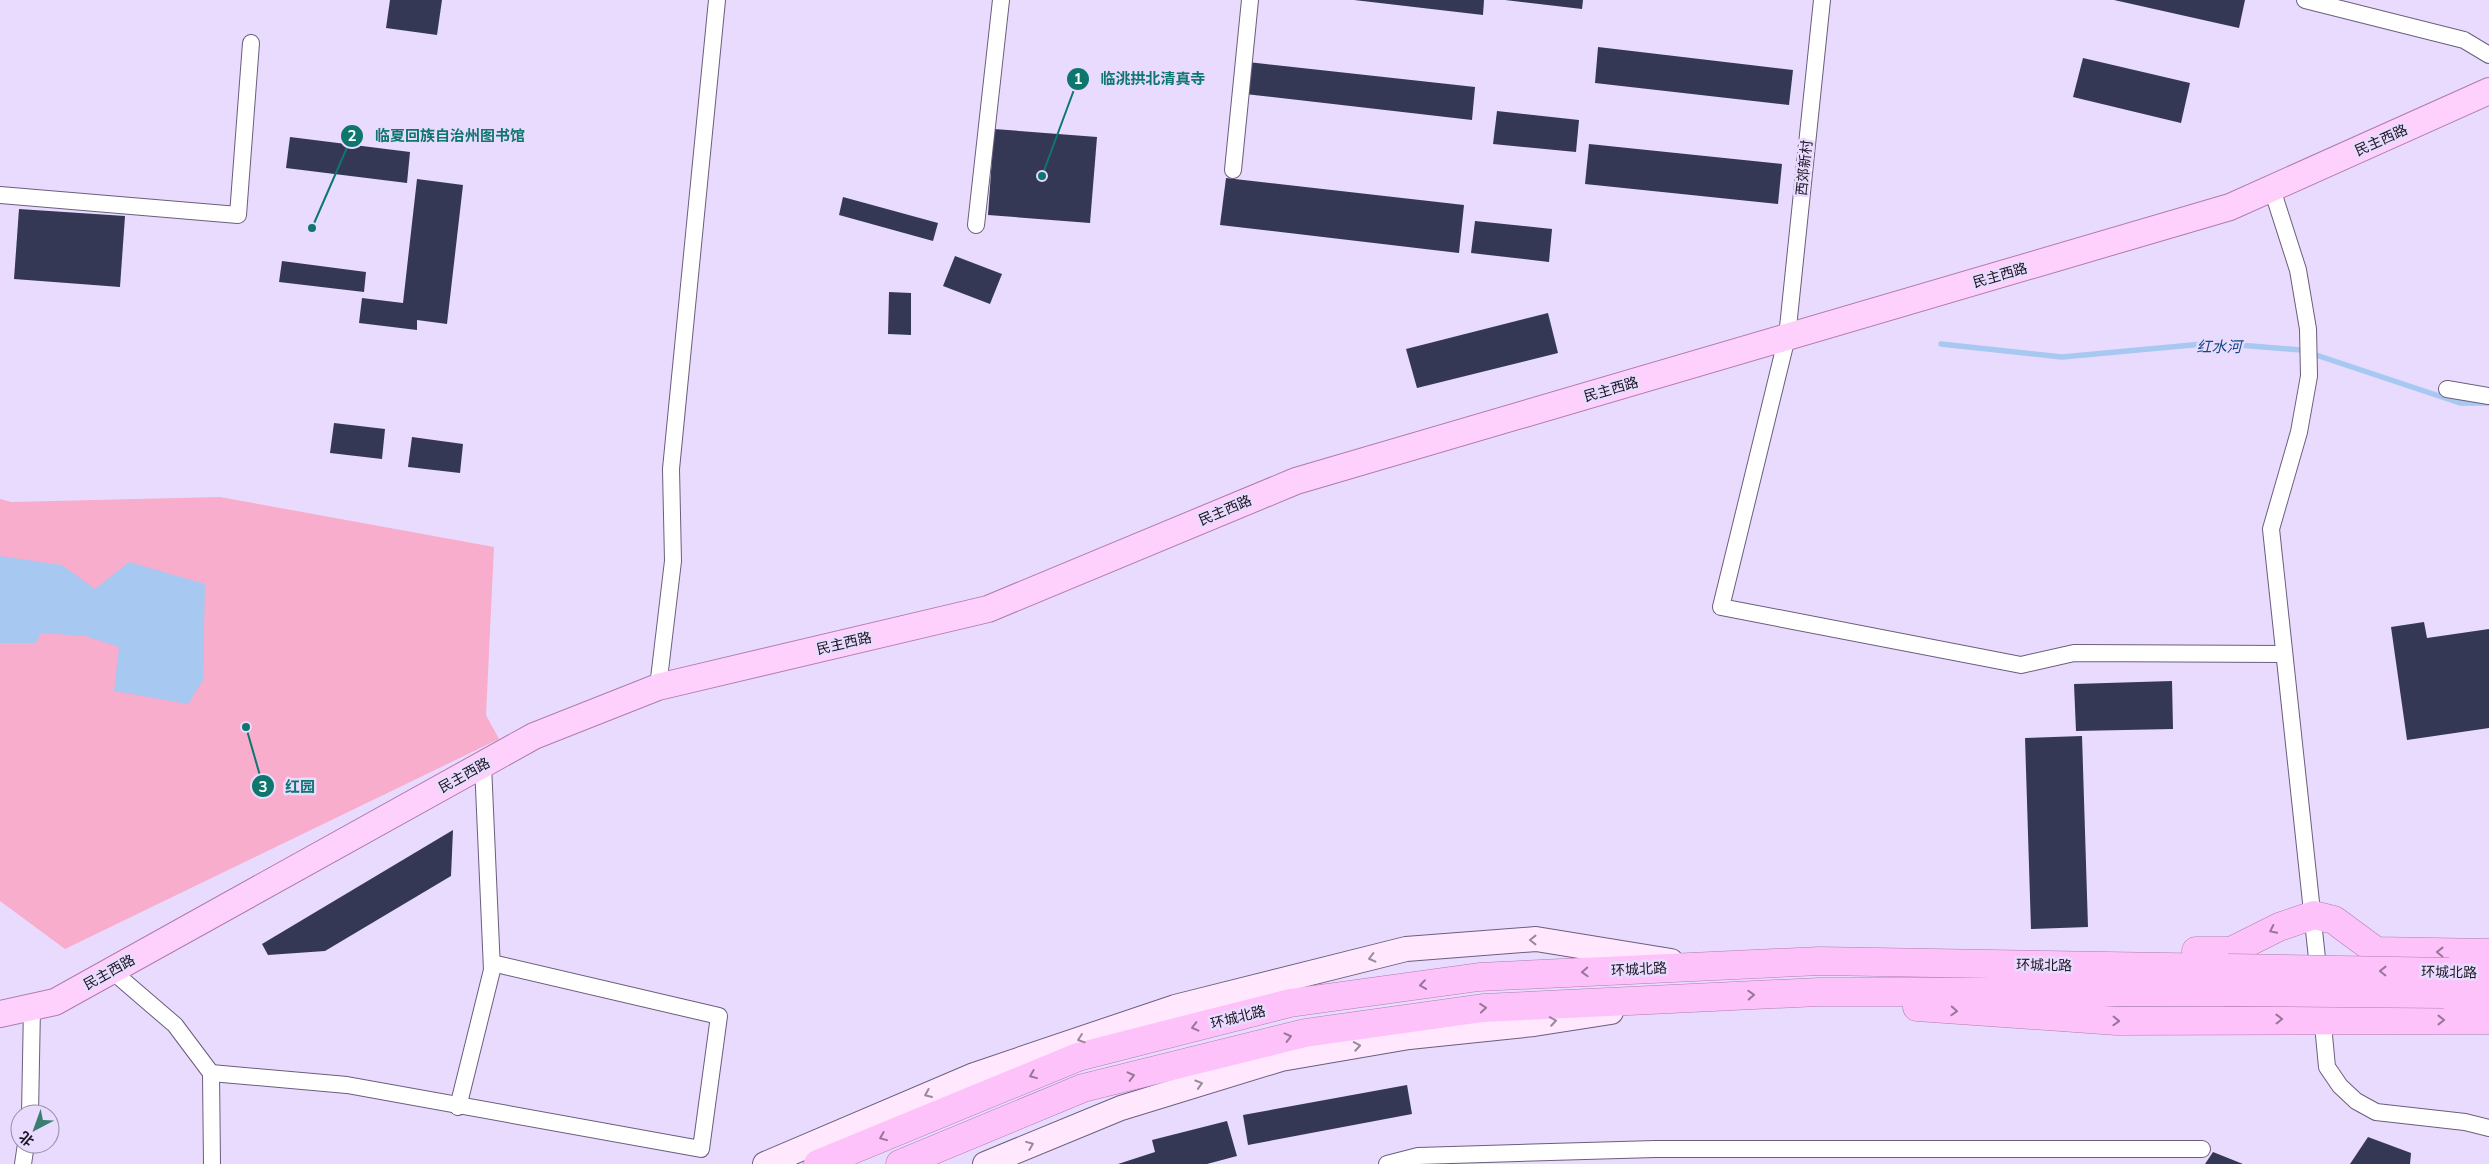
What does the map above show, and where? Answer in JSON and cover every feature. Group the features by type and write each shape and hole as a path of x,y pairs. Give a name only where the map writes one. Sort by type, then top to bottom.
{"highway":[{"path":"1746,964 1814,948 2231,951 2279,927 2314,915 2334,920 2376,951 2489,953"},
{"name":"环城北路","path":"818,1164 1078,1057 1290,1003 1480,977 1820,961 2489,994"},
{"name":"环城北路","path":"900,1164 1083,1088 1306,1032 1483,1008 1819,992 2489,973"},
{"path":"1819,992 1938,1010 2117,1021 2489,1020"}],"main road":[{"name":"民主西路","path":"0,1014 55,1002 534,736 658,687 988,609 1296,481 2230,207 2489,92"},
{"path":"764,1164 974,1075 1139,1019 1175,1007 1406,949 1536,939 1702,966"},
{"path":"985,1164 1121,1108 1281,1059 1409,1037 1534,1024 1707,997"}],"street":[{"path":"658,687 673,561 671,469 717,0"},
{"path":"976,225 1001,0"},
{"path":"1233,170 1250,0"},
{"name":"西郊新村","path":"1822,0 1787,337 1721,607 2021,666 2074,653 2284,654"},
{"path":"2305,0 2464,40 2489,55"},
{"path":"0,195 238,215 251,43"},
{"path":"2272,189 2298,270 2308,329 2309,376 2299,432 2271,529 2314,915 2327,1067 2340,1086 2356,1101 2376,1112 2465,1122 2489,1128"},
{"path":"2447,389 2489,396"},
{"path":"458,1107 492,970 483,764"},
{"path":"210,1074 347,1085 458,1107 701,1149 719,1016 492,963"},
{"path":"112,970 175,1025 210,1074 212,1164"},
{"path":"30,1104 32,1007"},
{"path":"1388,1164 1418,1156 1655,1149 2202,1149"}],"shaded area":[{"path":"220,497 494,547 486,715 499,739 65,949 0,901 0,499 11,502"}],"water":[{"path":"0,556 62,565 95,589 129,562 205,584 203,680 188,704 114,691 119,647 85,636 41,633 36,643 0,643"}],"building":[{"path":"390,0 442,0 437,35 386,28"},
{"path":"1354,0 1484,0 1483,15"},
{"path":"1505,0 1583,0 1582,9"},
{"path":"2114,0 2245,0 2239,28"},
{"path":"1598,47 1793,70 1789,105 1595,83"},
{"path":"2083,58 2190,83 2181,123 2073,97"},
{"path":"1248,62 1475,87 1472,120 1245,94"},
{"path":"1497,111 1579,120 1576,152 1493,144"},
{"path":"994,129 1097,137 1090,223 988,215"},
{"path":"290,137 410,152 407,183 286,168"},
{"path":"1589,144 1782,164 1778,204 1585,184"},
{"path":"1226,178 1464,205 1459,253 1220,225"},
{"path":"417,179 463,185 447,324 417,320 417,330 359,323 362,298 403,303"},
{"path":"843,197 938,223 933,241 839,215"},
{"path":"19,209 125,216 120,287 14,279"},
{"path":"1475,221 1552,229 1549,262 1471,253"},
{"path":"955,256 1002,274 990,304 943,286"},
{"path":"282,261 366,272 364,292 279,282"},
{"path":"889,292 911,293 911,335 888,334"},
{"path":"1548,313 1558,353 1417,388 1406,349"},
{"path":"334,423 385,429 382,459 330,453"},
{"path":"412,437 463,444 460,473 408,467"},
{"path":"2424,622 2427,638 2489,629 2489,728 2407,740 2391,627"},
{"path":"2172,681 2173,729 2076,731 2074,684"},
{"path":"2082,736 2088,927 2031,929 2025,738"},
{"path":"453,830 451,876 325,951 268,955 262,944"},
{"path":"1407,1085 1412,1114 1248,1145 1243,1115"},
{"path":"1227,1121 1237,1156 1207,1164 1118,1164 1155,1152 1152,1140"},
{"path":"2368,1137 2411,1153 2410,1164 2350,1164"},
{"path":"2213,1152 2243,1164 2205,1164"}],"waterway":[{"name":"红水河","path":"1941,344 2062,357 2214,343 2301,350 2460,403 2489,403"}],"place":[{"name":"临洮拱北清真寺","path":"1042,176"},
{"name":"临夏回族自治州图书馆","path":"312,228"},
{"name":"红园","path":"246,727"}]}
